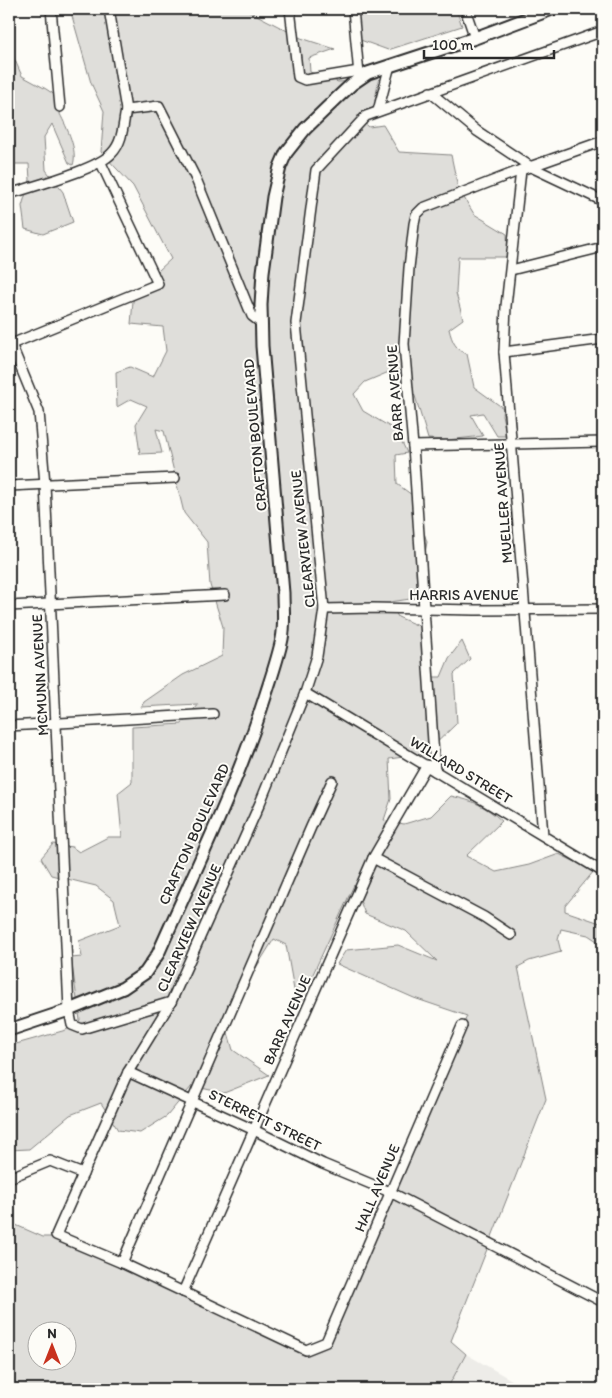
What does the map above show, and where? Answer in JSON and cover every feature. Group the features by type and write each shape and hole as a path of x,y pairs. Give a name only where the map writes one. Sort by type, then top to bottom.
{"main road":[{"name":"CRAFTON BOULEVARD","path":"9,1030 69,1010 123,988 144,973 158,954 245,756 282,638 284,625 261,323 263,272 273,197 280,167 286,153 305,129 359,74 368,73 475,38 552,9"}],"street":[{"path":"51,9 60,107"},
{"path":"9,194 101,163 114,152 121,138 126,110 109,9"},
{"path":"290,9 298,76 304,80 359,74 353,9"},
{"path":"465,9 475,38"},
{"name":"CLEARVIEW AVENUE","path":"122,1263 56,1235 128,1072 170,1002 260,802 305,693 317,656 324,608 296,323 316,170 366,116 378,110 404,103 603,31"},
{"path":"378,110 390,65"},
{"path":"430,92 477,131 531,167 603,201"},
{"path":"126,110 159,106 196,179 252,316 261,323"},
{"name":"BARR AVENUE","path":"435,770 425,610 404,344 409,268 416,215 423,208 603,141"},
{"path":"10,345 158,284 101,163"},
{"name":"MUELLER AVENUE","path":"521,170 506,306 504,352 543,835"},
{"path":"511,270 603,247"},
{"path":"504,352 603,339"},
{"name":"MCMUNN AVENUE","path":"10,345 39,412 45,484 69,1010"},
{"path":"413,446 603,442"},
{"path":"9,486 175,478"},
{"path":"9,606 225,595"},
{"name":"HARRIS AVENUE","path":"324,608 425,610 603,609"},
{"name":"WILLARD STREET","path":"305,693 603,872"},
{"path":"9,726 213,714"},
{"name":"BARR AVENUE","path":"183,1292 373,858 427,765"},
{"path":"183,1292 122,1263 332,781"},
{"path":"373,858 484,917 510,935"},
{"path":"69,1010 72,1025 82,1029 170,1002"},
{"name":"HALL AVENUE","path":"183,1292 306,1350 326,1342 462,1026"},
{"name":"STERRETT STREET","path":"128,1072 193,1101 323,1164 390,1192 603,1302"},
{"path":"9,1178 50,1162 83,1174"}],"shaded area":[{"path":"70,9 245,9 301,38 335,49 309,58 310,72 338,82 367,80 379,76 375,101 398,104 357,116 369,127 383,125 399,152 451,155 458,188 474,214 507,234 508,257 458,257 456,293 463,319 449,329 455,344 467,354 474,387 503,408 502,415 507,436 497,436 483,413 471,415 483,436 447,440 428,439 415,396 396,369 365,382 354,394 363,411 397,431 407,453 396,455 397,484 412,495 427,542 417,598 390,602 398,617 421,627 424,677 441,677 449,658 462,641 470,659 454,674 457,723 425,754 389,759 391,799 384,820 404,824 431,816 451,796 478,804 502,821 466,856 496,872 529,865 559,854 594,871 565,906 565,911 603,924 603,945 588,935 561,929 558,940 561,952 529,961 518,967 546,1099 451,1341 466,1354 447,1389 9,1389 9,1222 43,1237 58,1237 312,1349 328,1337 467,1016 414,998 337,964 346,950 398,945 437,961 406,931 365,914 354,885 301,1000 294,990 286,945 274,939 224,1019 233,1050 269,1075 224,1093 192,1086 167,1116 140,1133 118,1130 101,1103 70,1115 29,1149 9,1150 9,1046 66,1030 80,1020 71,958 82,957 79,941 120,925 114,900 96,886 51,875 41,858 53,844 72,847 79,852 108,837 122,837 118,793 132,782 132,727 182,724 198,704 141,707 144,702 183,675 222,656 223,627 210,585 207,542 184,513 164,431 156,429 162,453 140,454 136,424 147,406 131,399 117,407 116,372 130,367 153,377 166,351 163,327 131,324 133,301 159,270 171,259 133,186 101,152 104,111 91,83"},
{"path":"349,9 456,9 462,26 388,50 352,37"},
{"path":"9,47 22,76 64,101 60,114 69,132 73,146 73,165 69,163 52,124 44,137 46,170 63,192 73,222 43,234 25,229 22,206 30,180 29,164 9,164"},
{"path":"466,1354 522,1386 523,1389 447,1389"}]}
